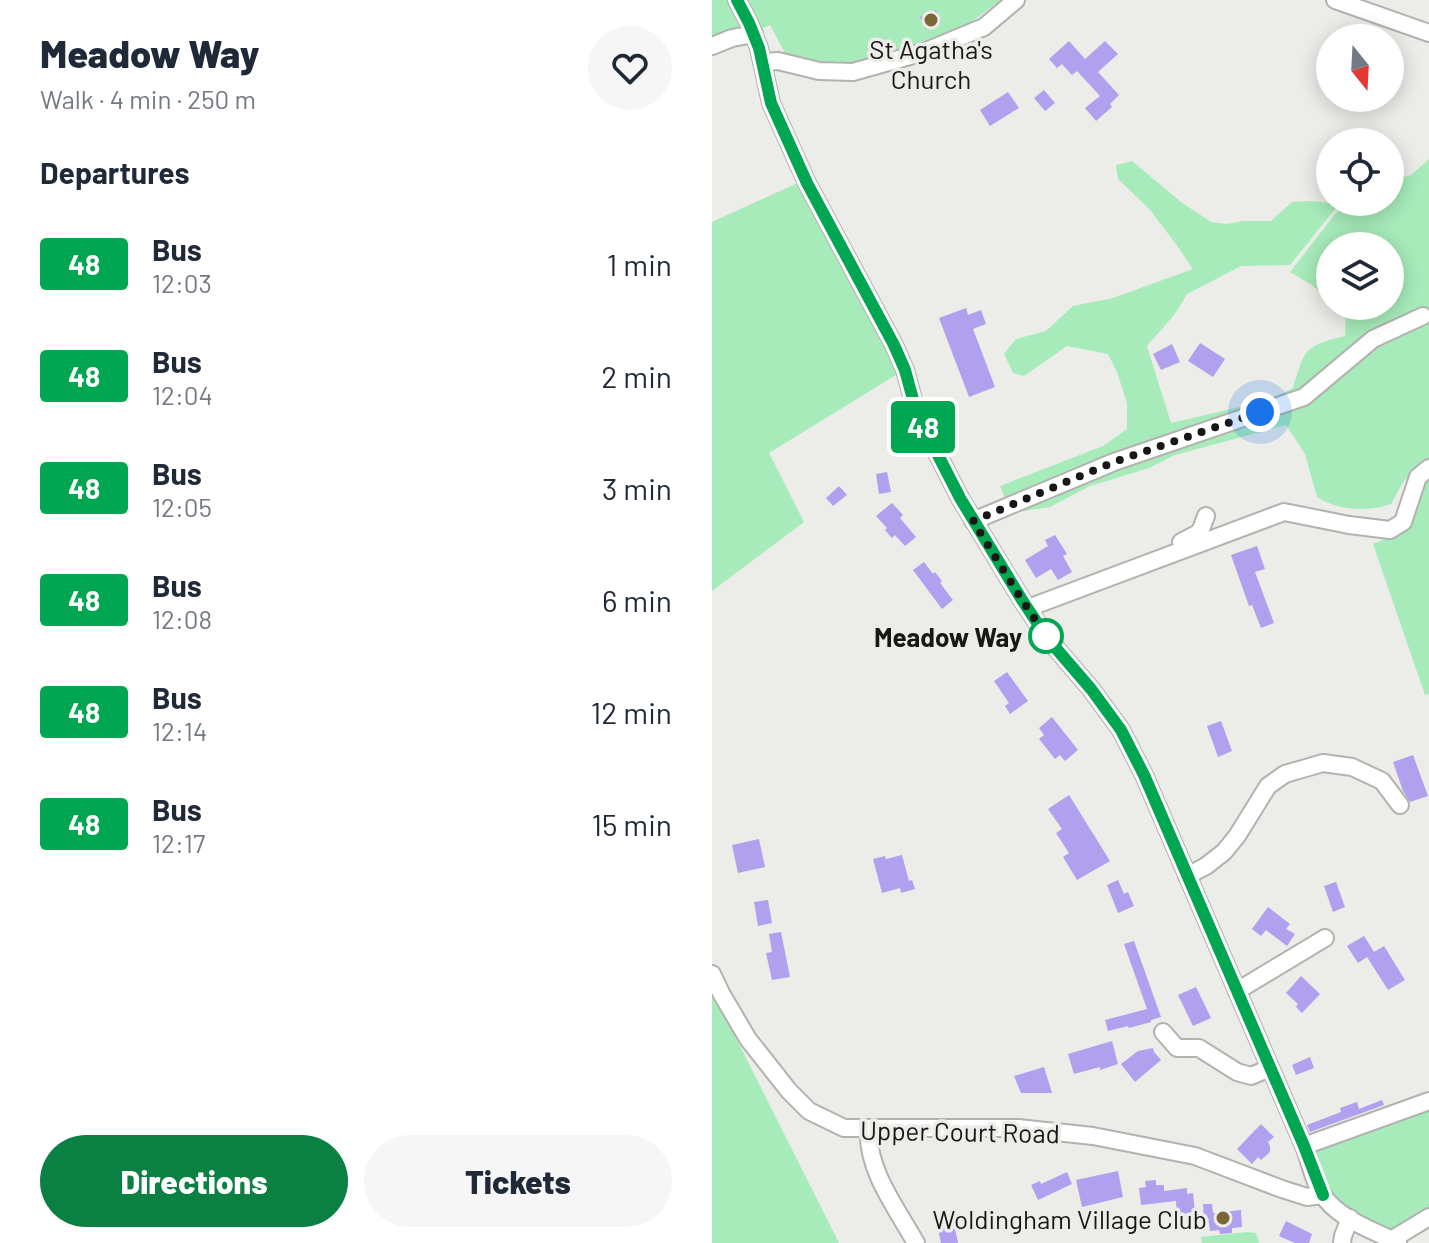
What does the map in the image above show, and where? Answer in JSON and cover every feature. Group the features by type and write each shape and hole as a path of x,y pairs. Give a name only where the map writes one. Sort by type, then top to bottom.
{"street":[{"path":"737,0 764,62 771,103 807,183 894,345 905,370 917,414 973,521 1060,654 1121,730 1144,775 1323,1195 1336,1209 1394,1241 1429,1217"},
{"path":"764,62 778,61 819,71 853,72 924,52 984,27 1016,0"},
{"path":"1335,0 1429,33"},
{"path":"712,46 754,34"},
{"path":"973,521 1114,462 1304,397 1373,339 1423,316"},
{"path":"1025,604 1284,512 1390,530 1403,522 1418,477 1429,468"},
{"path":"1025,604 1186,540 1200,532 1206,516"},
{"path":"1187,876 1224,852 1268,786 1285,774 1323,763 1352,767 1382,781 1400,805"},
{"path":"1237,991 1325,938"},
{"name":"Upper Court Road","path":"712,974 748,1039 789,1091 809,1111 844,1128 1018,1128 1093,1136 1195,1156 1307,1197 1323,1195"},
{"path":"1163,1032 1177,1048 1199,1048 1237,1072 1251,1076 1270,1068"},
{"path":"1304,1146 1429,1101"},
{"path":"869,1129 872,1162 916,1243"},
{"path":"1342,1243 1350,1218"}],"green space":[{"path":"712,0 1001,0 970,23 904,49 902,54 849,64 815,62 785,53 770,25 712,52"},
{"path":"1429,159 1429,694 1425,695 1373,544 1392,536 1417,484 1405,479 1391,504 1382,507 1353,509 1326,502 1317,497 1305,454 1286,425 1175,455 1149,468 1090,486 1050,507 1011,513 1000,486 1103,446 1127,429 1127,403 1108,354 1067,346 1024,376 1013,373 1004,354 1016,339 1046,331 1073,306 1113,298 1193,269 1150,210 1118,179 1116,165 1132,161 1181,202 1211,222 1271,221 1292,202 1316,201 1316,216 1329,216 1290,265 1241,266 1187,294 1174,315 1147,346 1171,423 1265,401 1293,388 1308,351 1345,336 1346,320 1404,320 1404,232 1321,232 1333,216 1404,216 1404,177 1411,175"},
{"path":"800,182 884,338 896,375 769,453 804,522 712,591 712,222"},
{"path":"1316,238 1316,289 1290,272"},
{"path":"712,990 839,1243 712,1243"},
{"path":"1429,1107 1429,1211 1391,1232 1337,1197 1325,1180 1313,1149"},
{"path":"1256,1233 1259,1243 1202,1243 1201,1237"}],"building":[{"name":"St Agatha's Church","path":"936,10 941,22 926,29 920,17"},
{"path":"1069,41 1085,59 1105,41 1118,54 1098,72 1119,95 1110,104 1112,107 1096,121 1085,108 1100,96 1077,71 1072,75 1062,64 1057,68 1049,59"},
{"path":"1044,90 1055,103 1045,111 1034,98"},
{"path":"1008,92 1019,108 990,126 980,110"},
{"path":"966,308 968,315 981,310 986,324 973,329 995,387 969,397 939,318"},
{"path":"1200,343 1225,359 1213,377 1188,361"},
{"path":"1172,344 1180,362 1161,370 1153,354"},
{"path":"887,472 891,492 879,494 876,474"},
{"path":"839,486 847,495 833,506 826,498"},
{"path":"892,503 916,537 905,546 895,535 892,538 876,516"},
{"path":"1055,535 1067,554 1063,556 1072,572 1058,580 1051,569 1036,578 1025,560 1048,546 1045,540"},
{"path":"1257,546 1265,569 1255,572 1274,623 1261,628 1252,605 1249,606 1231,555"},
{"path":"924,562 942,581 940,583 953,600 942,609 913,570"},
{"path":"1007,672 1028,701 1010,714 1005,706 1009,703 994,681"},
{"path":"1052,717 1078,750 1065,761 1060,755 1055,759 1039,739 1044,735 1039,728"},
{"path":"1221,721 1232,751 1218,757 1207,726"},
{"path":"1413,755 1428,796 1410,802 1393,762"},
{"path":"1069,795 1110,861 1077,880 1063,857 1069,853 1056,833 1062,829 1048,809"},
{"path":"759,839 765,867 738,873 732,845"},
{"path":"902,855 909,881 912,880 915,889 901,893 900,888 882,893 873,859"},
{"path":"1118,880 1134,906 1118,913 1107,885"},
{"path":"1336,882 1345,907 1333,912 1324,886"},
{"path":"768,900 772,923 758,926 754,902"},
{"path":"1268,907 1290,924 1286,929 1295,934 1287,946 1266,930 1261,936 1252,929"},
{"path":"781,932 790,977 772,980 766,953 772,952 769,934"},
{"path":"1364,936 1374,952 1384,946 1405,980 1388,990 1367,957 1358,963 1347,946"},
{"path":"1134,941 1161,1017 1129,1028 1108,1031 1105,1020 1147,1009 1124,944"},
{"path":"1301,976 1320,994 1302,1013 1296,1007 1298,1004 1286,993"},
{"path":"1196,987 1211,1018 1193,1026 1178,995"},
{"path":"1112,1041 1118,1064 1074,1074 1068,1054"},
{"path":"1153,1048 1161,1060 1135,1082 1121,1064 1138,1051"},
{"path":"1310,1057 1314,1068 1296,1075 1292,1065"},
{"path":"1044,1067 1052,1093 1021,1093 1014,1076"},
{"path":"1382,1100 1384,1105 1310,1132 1307,1125 1357,1102 1359,1109"},
{"path":"1261,1124 1274,1137 1268,1142 1270,1152 1261,1160 1258,1157 1252,1164 1237,1149"},
{"path":"1118,1171 1123,1197 1082,1207 1076,1180"},
{"path":"1067,1172 1072,1184 1038,1200 1031,1185 1040,1181 1041,1184"},
{"path":"1156,1180 1156,1185 1164,1185 1164,1191 1187,1188 1187,1194 1193,1193 1195,1213 1177,1216 1176,1201 1141,1205 1139,1188 1146,1187 1145,1181"},
{"name":"Woldingham Village Club","path":"1203,1204 1212,1204 1213,1213 1241,1210 1242,1227 1232,1228 1232,1233 1210,1231 1209,1223 1204,1224"},
{"path":"945,1218 947,1221 953,1219 958,1243 941,1243 936,1220"},
{"path":"1286,1221 1312,1234 1309,1243 1295,1243 1279,1236"}],"bus line":[{"name":"48","path":"737,0 764,62 771,103 807,183 894,345 905,370 917,414 930,442 1022,600 1060,654 1121,730 1144,775 1323,1195"}],"place":[{"name":"St Agatha's Church","path":"931,20"},
{"name":"Meadow Way","path":"1046,636"},
{"name":"Woldingham Village Club","path":"1223,1218"}],"route":[{"path":"1046,636 1048,639 973,521 1114,462 1260,412"}]}
